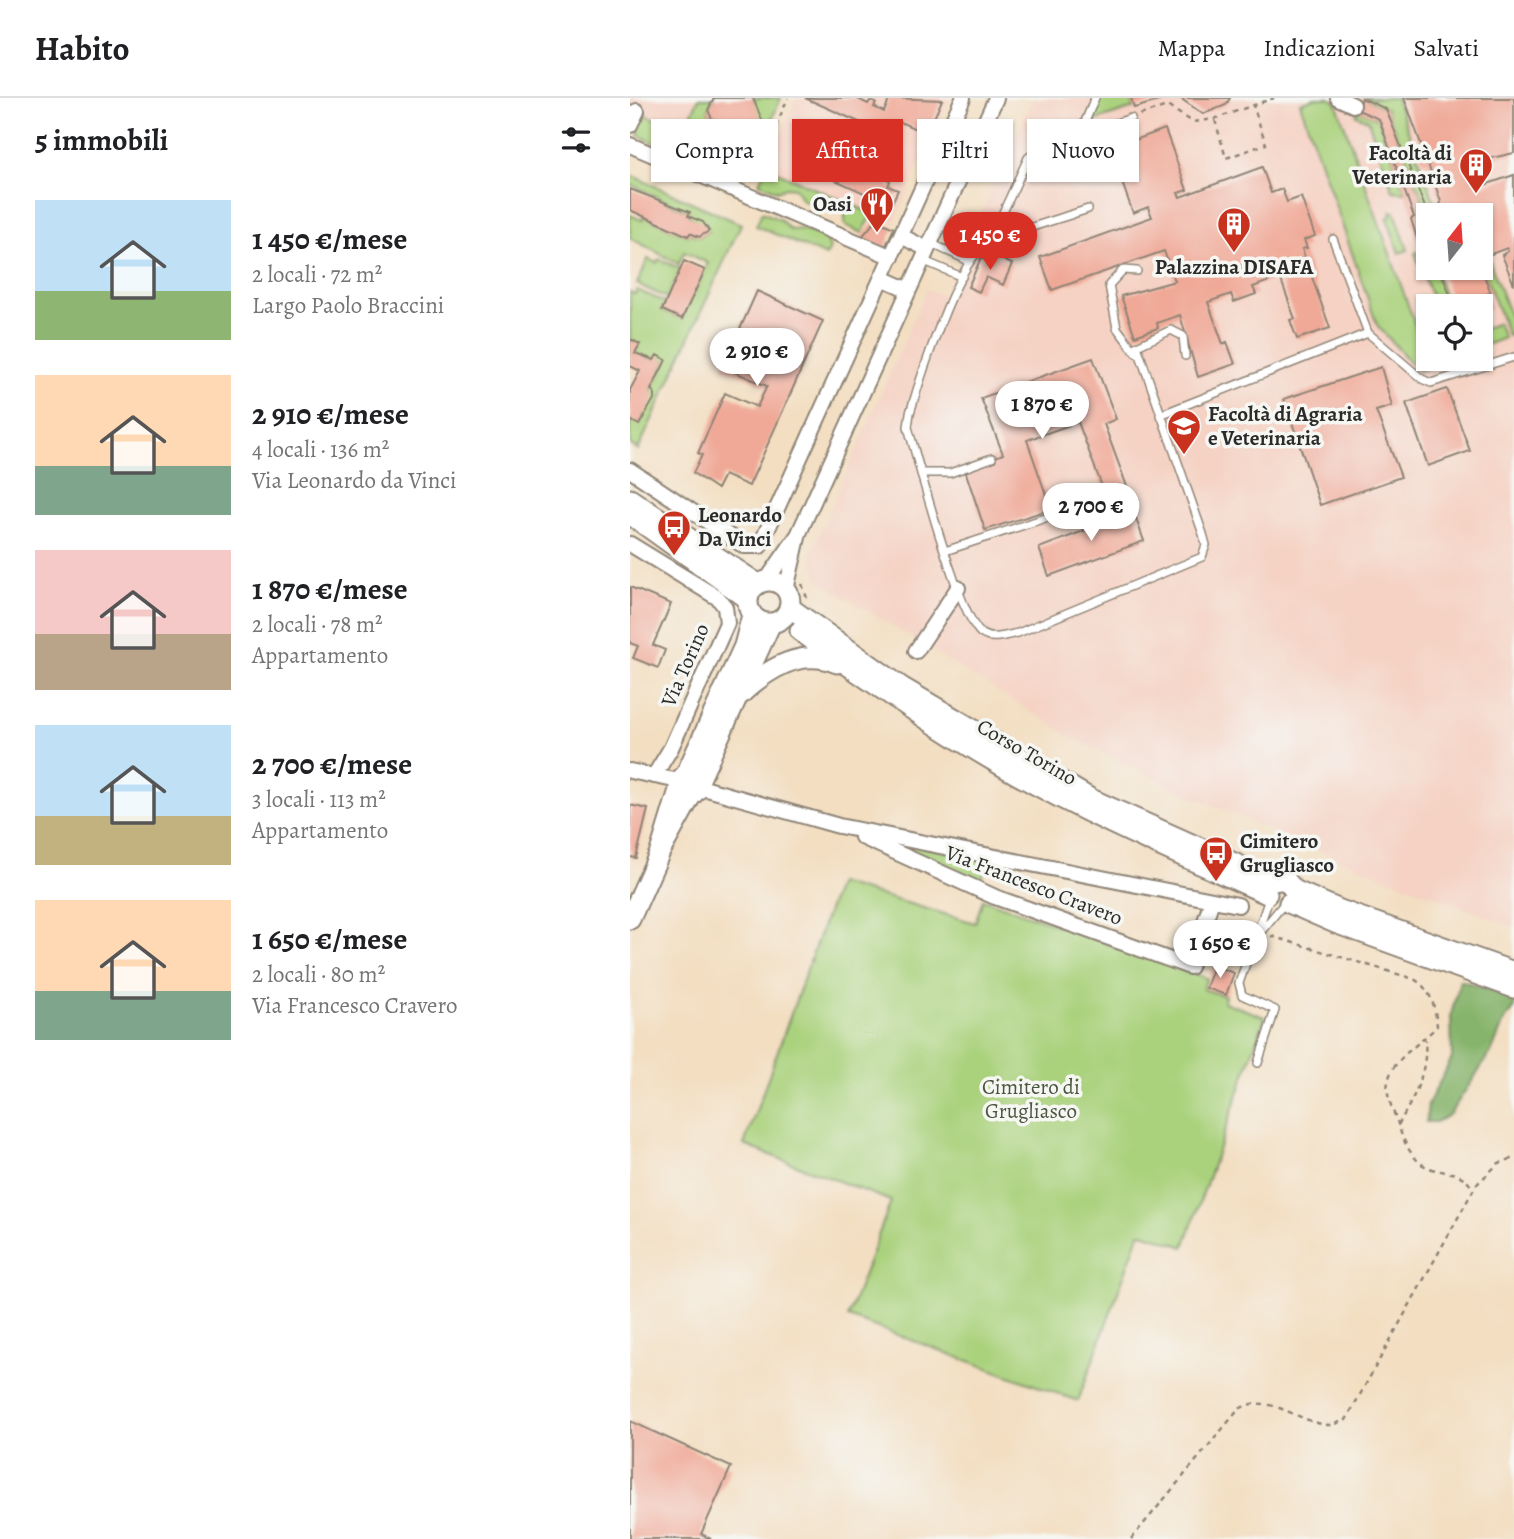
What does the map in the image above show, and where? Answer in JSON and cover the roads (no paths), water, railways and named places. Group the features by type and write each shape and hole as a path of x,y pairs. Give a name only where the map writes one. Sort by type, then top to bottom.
{"street":[{"path":"630,470 744,546 755,548 765,538 963,98"},
{"path":"689,785 707,727 744,646 756,595 799,533 996,98"},
{"path":"1339,98 1353,104"},
{"path":"630,125 637,111"},
{"path":"630,145 892,257"},
{"path":"901,236 926,250"},
{"path":"882,278 909,290"},
{"name":"Corso Torino","path":"631,502 756,595"},
{"path":"630,919 689,785 782,610 799,533"},
{"name":"Via Torino","path":"630,544 718,598 725,607 727,623 671,748 654,776"},
{"name":"Corso Torino","path":"756,595 777,583 782,610 857,672 1003,767 1049,792 1169,851 1396,946 1514,988"},
{"path":"916,651 958,588"},
{"name":"Corso Torino","path":"756,595 757,620 782,610"},
{"name":"Corso Torino","path":"782,610 903,688 1069,786 1279,895 1340,910 1514,972"},
{"path":"734,701 754,681 784,663 806,657 824,658 857,672"},
{"path":"691,705 707,727"},
{"name":"Via Francesco Cravero","path":"630,771 839,826 1237,905"},
{"name":"Via Francesco Cravero","path":"839,826 995,897 1190,967 1212,900"}],"lane":[{"path":"1086,119 1095,98"},
{"path":"988,245 1027,160"},
{"path":"1088,209 988,245 969,261 910,413 908,427 945,551 969,621 983,636 997,638 1018,633 1202,557 1206,545 1203,534 1137,346 1171,330 1183,336 1185,356"},
{"path":"1333,239 1368,332 1422,379 1431,383 1514,357"},
{"path":"926,250 969,261"},
{"path":"926,250 962,277"},
{"path":"1137,271 1123,270 1109,285 1117,328 1130,342 1140,360"},
{"path":"1160,415 1368,332"},
{"path":"922,473 950,473 992,458"},
{"path":"945,551 1082,506"},
{"path":"1254,940 1262,931 1279,895"},
{"path":"1258,1063 1275,1010 1249,1000 1239,989 1254,940 1279,895"}],"place":[{"name":"Facoltà di Veterinaria","path":"1476,195"},
{"name":"Oasi","path":"877,234"},
{"name":"Palazzina DISAFA","path":"1234,254"},
{"name":"Facoltà di Agraria e Veterinaria","path":"1184,456"},
{"name":"Leonardo Da Vinci","path":"674,557"},
{"name":"Cimitero Grugliasco","path":"1216,883"}],"park label":[{"name":"Cimitero di Grugliasco","path":"1031,1099"}]}
